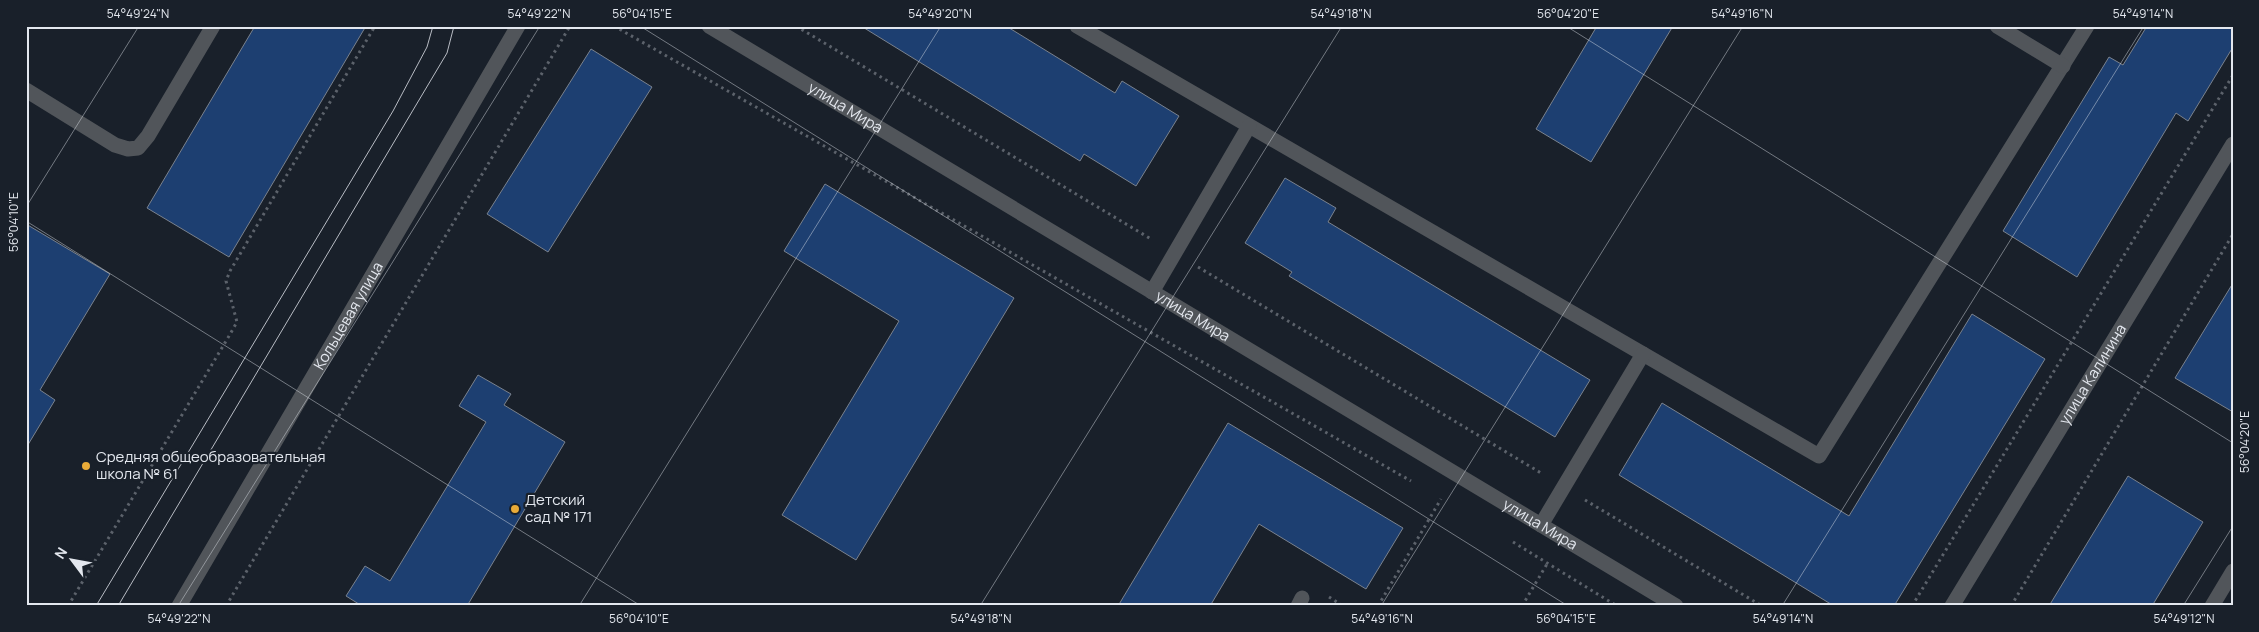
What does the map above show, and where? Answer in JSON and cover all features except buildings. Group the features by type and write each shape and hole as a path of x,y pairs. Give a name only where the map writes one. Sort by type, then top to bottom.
{"street":[{"path":"26,90 115,145 128,150 138,148 148,136 212,26"},
{"name":"Кольцевая улица","path":"178,606 518,26"},
{"name":"улица Мира","path":"709,26 1676,606"},
{"path":"1077,26 1819,456 2087,26"},
{"path":"1997,26 2063,66"},
{"path":"1152,292 1249,126"},
{"name":"улица Калинина","path":"1952,606 2233,144"},
{"path":"1541,525 1644,354"},
{"path":"2212,606 2233,571"}],"path":[{"path":"68,606 230,336 237,322 226,282 230,271 375,26"},
{"path":"226,606 570,26"},
{"path":"614,26 1416,484"},
{"path":"796,26 1762,606"},
{"path":"1912,606 2233,75"},
{"path":"2012,606 2233,234"},
{"path":"1433,494 1450,504"},
{"path":"1378,606 1442,499"},
{"path":"1507,539 1617,606"},
{"path":"1522,606 1547,564"}],"tram line":[{"path":"96,606 393,111 427,47 433,26"},
{"path":"118,606 447,53 454,26"}],"place":[{"name":"Средняя общеобразовательная школа № 61","path":"86,466"},
{"name":"Детский сад № 171","path":"515,509"}]}
